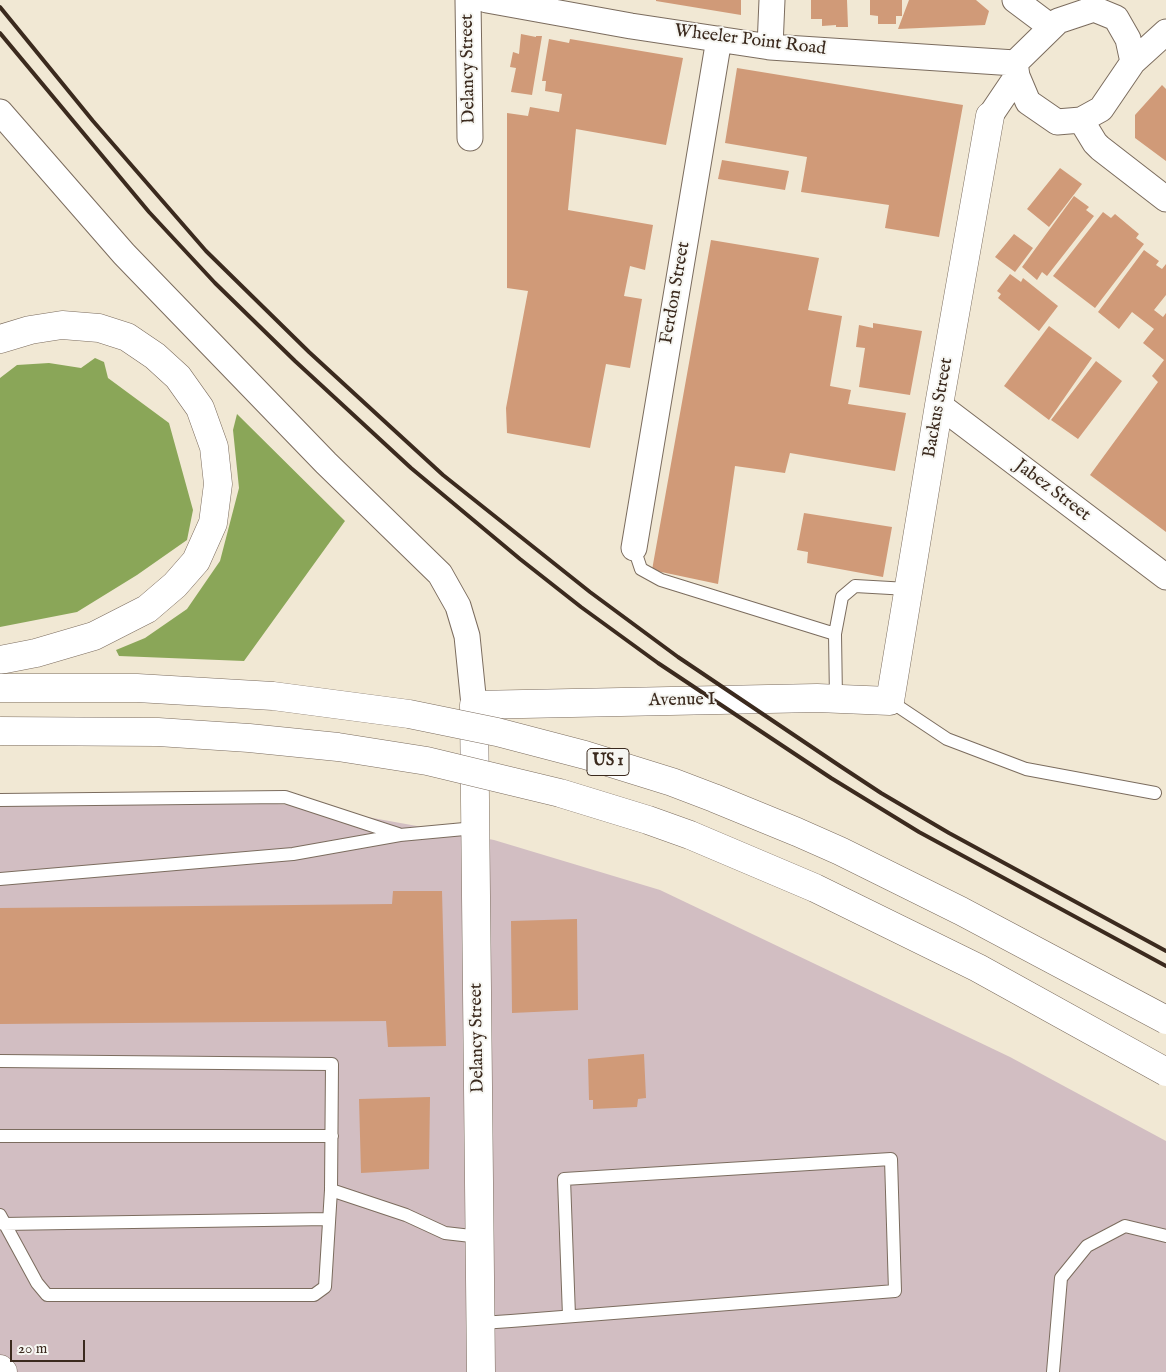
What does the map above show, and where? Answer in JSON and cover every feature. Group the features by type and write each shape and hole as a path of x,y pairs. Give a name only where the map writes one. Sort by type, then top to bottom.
{"main road":[{"name":"Backus Street","path":"890,700 990,116"},
{"path":"0,339 30,330 62,325 99,328 127,338 155,356 178,377 200,408 214,447 218,484 213,523 196,561 175,585 147,609 94,636 36,653 0,660"},
{"name":"US 1","path":"0,688 174,690 300,699 364,707 452,722 585,755 672,782 840,851 961,911 1166,1020"},
{"name":"Avenue I","path":"474,705 836,699 890,700"},
{"name":"Delancy Street","path":"474,705 481,1372"},
{"path":"0,731 158,732 249,738 338,747 472,771 605,806 699,839 849,903 978,968 1166,1072"},
{"path":"0,1369 3,1372"}],"street":[{"name":"Delancy Street","path":"468,0 470,138"},
{"name":"Wheeler Point Road","path":"488,0 631,26 770,47 1016,69"},
{"path":"770,47 772,0"},
{"path":"1015,0 1051,27"},
{"path":"990,116 1016,69 1051,27 1076,8 1111,9 1128,39 1133,62"},
{"path":"1016,69 1028,102 1057,122 1081,120 1101,109 1133,62 1166,32"},
{"name":"Ferdon Street","path":"634,548 719,39"},
{"path":"990,116 1028,102"},
{"path":"0,112 124,254 326,464 440,574 458,606 467,636 474,705"},
{"path":"1081,120 1100,148 1166,198"},
{"name":"Jabez Street","path":"939,405 1166,577"}],"lane":[{"path":"634,548 641,569 661,580 835,634"},
{"path":"836,699 835,634 842,597 855,586 908,590"},
{"path":"890,700 947,739 1026,768 1155,793"},
{"path":"0,800 285,797 400,835"},
{"path":"0,879 293,854 400,835 475,828"},
{"path":"0,1061 332,1064 331,1190 325,1287 314,1295 47,1295 37,1283 2,1220 328,1219"},
{"path":"0,1136 332,1136"},
{"path":"481,1323 895,1291 891,1159 564,1178 569,1316"},
{"path":"331,1190 406,1215 445,1233 480,1237"},
{"path":"1053,1372 1062,1278 1087,1246 1125,1226 1166,1236"}],"shaded area":[{"path":"0,793 301,805 494,840 660,890 1010,1057 1166,1141 1166,1372 0,1372"}],"green space":[{"path":"95,358 104,362 108,378 169,423 193,510 187,540 137,575 77,612 0,627 0,378 17,365 49,363 81,368"},
{"path":"237,414 345,521 244,661 119,656 116,650 145,638 187,609 220,561 239,488 233,430"}],"building":[{"path":"741,0 741,15 656,1"},
{"path":"811,0 847,0 848,27 836,27 836,25 822,26 822,19 811,19"},
{"path":"870,0 902,0 902,16 896,16 896,24 878,24 878,16 870,15"},
{"path":"909,0 976,0 989,11 985,25 898,29"},
{"path":"521,34 536,37 542,36 532,95 511,92 516,68 510,67 513,52 519,54"},
{"path":"549,39 569,43 570,39 683,58 666,145 576,129 568,210 653,225 645,270 630,266 624,296 642,299 630,368 606,364 590,448 507,433 506,408 528,291 507,288 507,113 528,116 530,107 559,112 562,94 545,91 546,81 542,81"},
{"path":"737,68 963,105 939,237 885,228 889,205 801,192 807,157 725,143"},
{"path":"1162,85 1166,89 1166,161 1135,138 1135,115"},
{"path":"722,160 789,171 785,190 718,179"},
{"path":"1060,168 1082,184 1049,227 1027,209"},
{"path":"1074,196 1089,207 1086,210 1094,216 1047,276 1042,272 1037,280 1022,267"},
{"path":"1103,212 1111,218 1115,214 1139,234 1136,238 1144,244 1095,308 1053,276"},
{"path":"1014,234 1033,248 1015,272 995,257"},
{"path":"711,240 819,258 808,310 842,316 830,386 851,390 848,404 906,413 895,471 790,453 785,473 735,466 718,584 652,570"},
{"path":"1144,250 1159,261 1156,265 1162,269 1166,264 1166,295 1154,310 1163,317 1166,313 1166,532 1090,475 1158,382 1152,376 1164,360 1143,343 1154,329 1132,312 1119,329 1098,312"},
{"path":"1010,274 1021,282 1023,278 1058,306 1039,331 998,298 1001,294 997,291"},
{"path":"873,323 922,331 910,395 859,387 865,348 856,347 859,325 873,328"},
{"path":"1049,326 1092,358 1049,420 1004,386"},
{"path":"1096,361 1122,381 1078,439 1051,420"},
{"path":"804,513 892,527 883,577 807,563 808,552 797,550"},
{"path":"393,891 442,891 446,1046 388,1047 386,1021 0,1024 0,908 392,904"},
{"path":"577,919 578,1010 512,1013 511,921"},
{"path":"644,1054 646,1098 638,1099 637,1107 593,1109 593,1100 589,1100 588,1059"},
{"path":"430,1097 429,1169 361,1173 359,1099"}],"railway":[{"path":"0,7 93,121 206,251 309,352 443,475 590,592 678,657 881,793 949,833 1166,951"},
{"path":"0,33 149,212 215,283 295,361 411,468 520,559 581,607 658,663 831,778 919,832 1166,966"}]}
